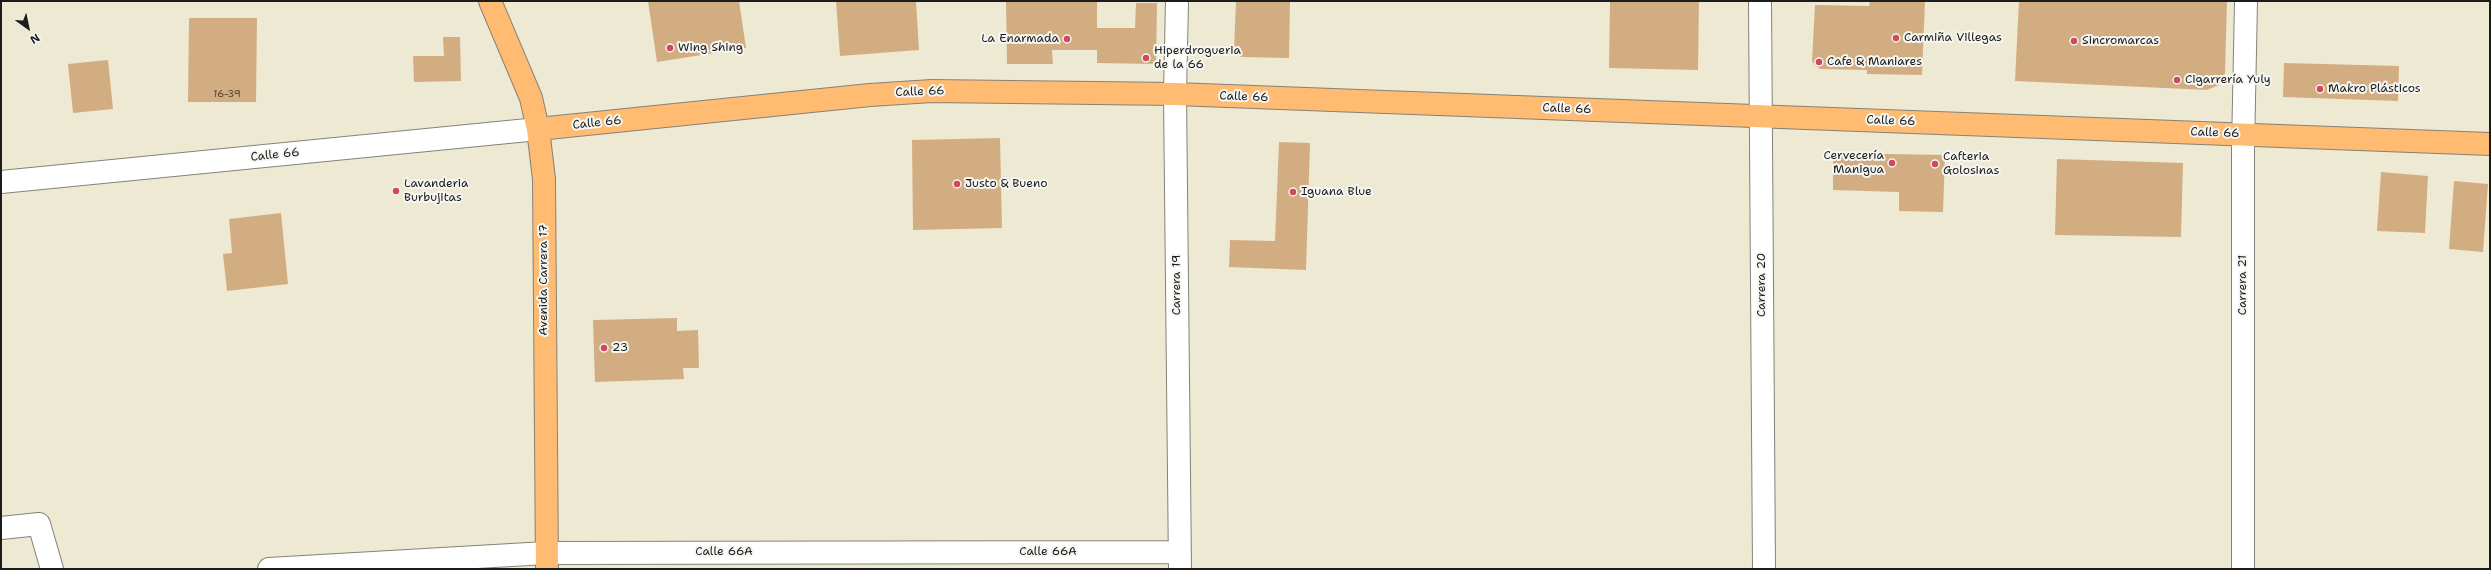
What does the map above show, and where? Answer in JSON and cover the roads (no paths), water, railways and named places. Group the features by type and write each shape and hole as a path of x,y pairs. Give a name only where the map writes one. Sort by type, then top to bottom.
{"main road":[{"name":"Avenida Carrera 17","path":"490,1 531,98 538,129 544,179 546,561"},
{"name":"Calle 66","path":"538,129 870,94 932,91 1175,94 2490,144"}],"street":[{"name":"Carrera 19","path":"1177,1 1175,94 1180,560"},
{"name":"Carrera 20","path":"1760,1 1764,569"},
{"name":"Carrera 21","path":"2243,569 2244,134 2246,1"},
{"name":"Calle 66","path":"1,182 538,129"},
{"path":"1,528 39,524 52,569"},
{"name":"Calle 66A","path":"269,569 546,561 1180,560"}],"place":[{"name":"Carmiña Villegas","path":"1896,38"},
{"name":"La Enarmada","path":"1067,39"},
{"name":"Sincromarcas","path":"2074,41"},
{"name":"Wing Shing","path":"670,48"},
{"name":"Hiperdrogueria de la 66","path":"1146,58"},
{"name":"Cafe & Maniares","path":"1819,62"},
{"name":"Cigarrería Yuly","path":"2177,80"},
{"name":"Makro Plásticos","path":"2320,89"},
{"name":"Cervecería Manigua","path":"1892,163"},
{"name":"Cafteria Golosinas","path":"1935,164"},
{"name":"Justo & Bueno","path":"957,184"},
{"name":"Lavanderia Burbujitas","path":"396,191"},
{"name":"Iguana Blue","path":"1293,192"},
{"name":"23","path":"604,348"}]}
